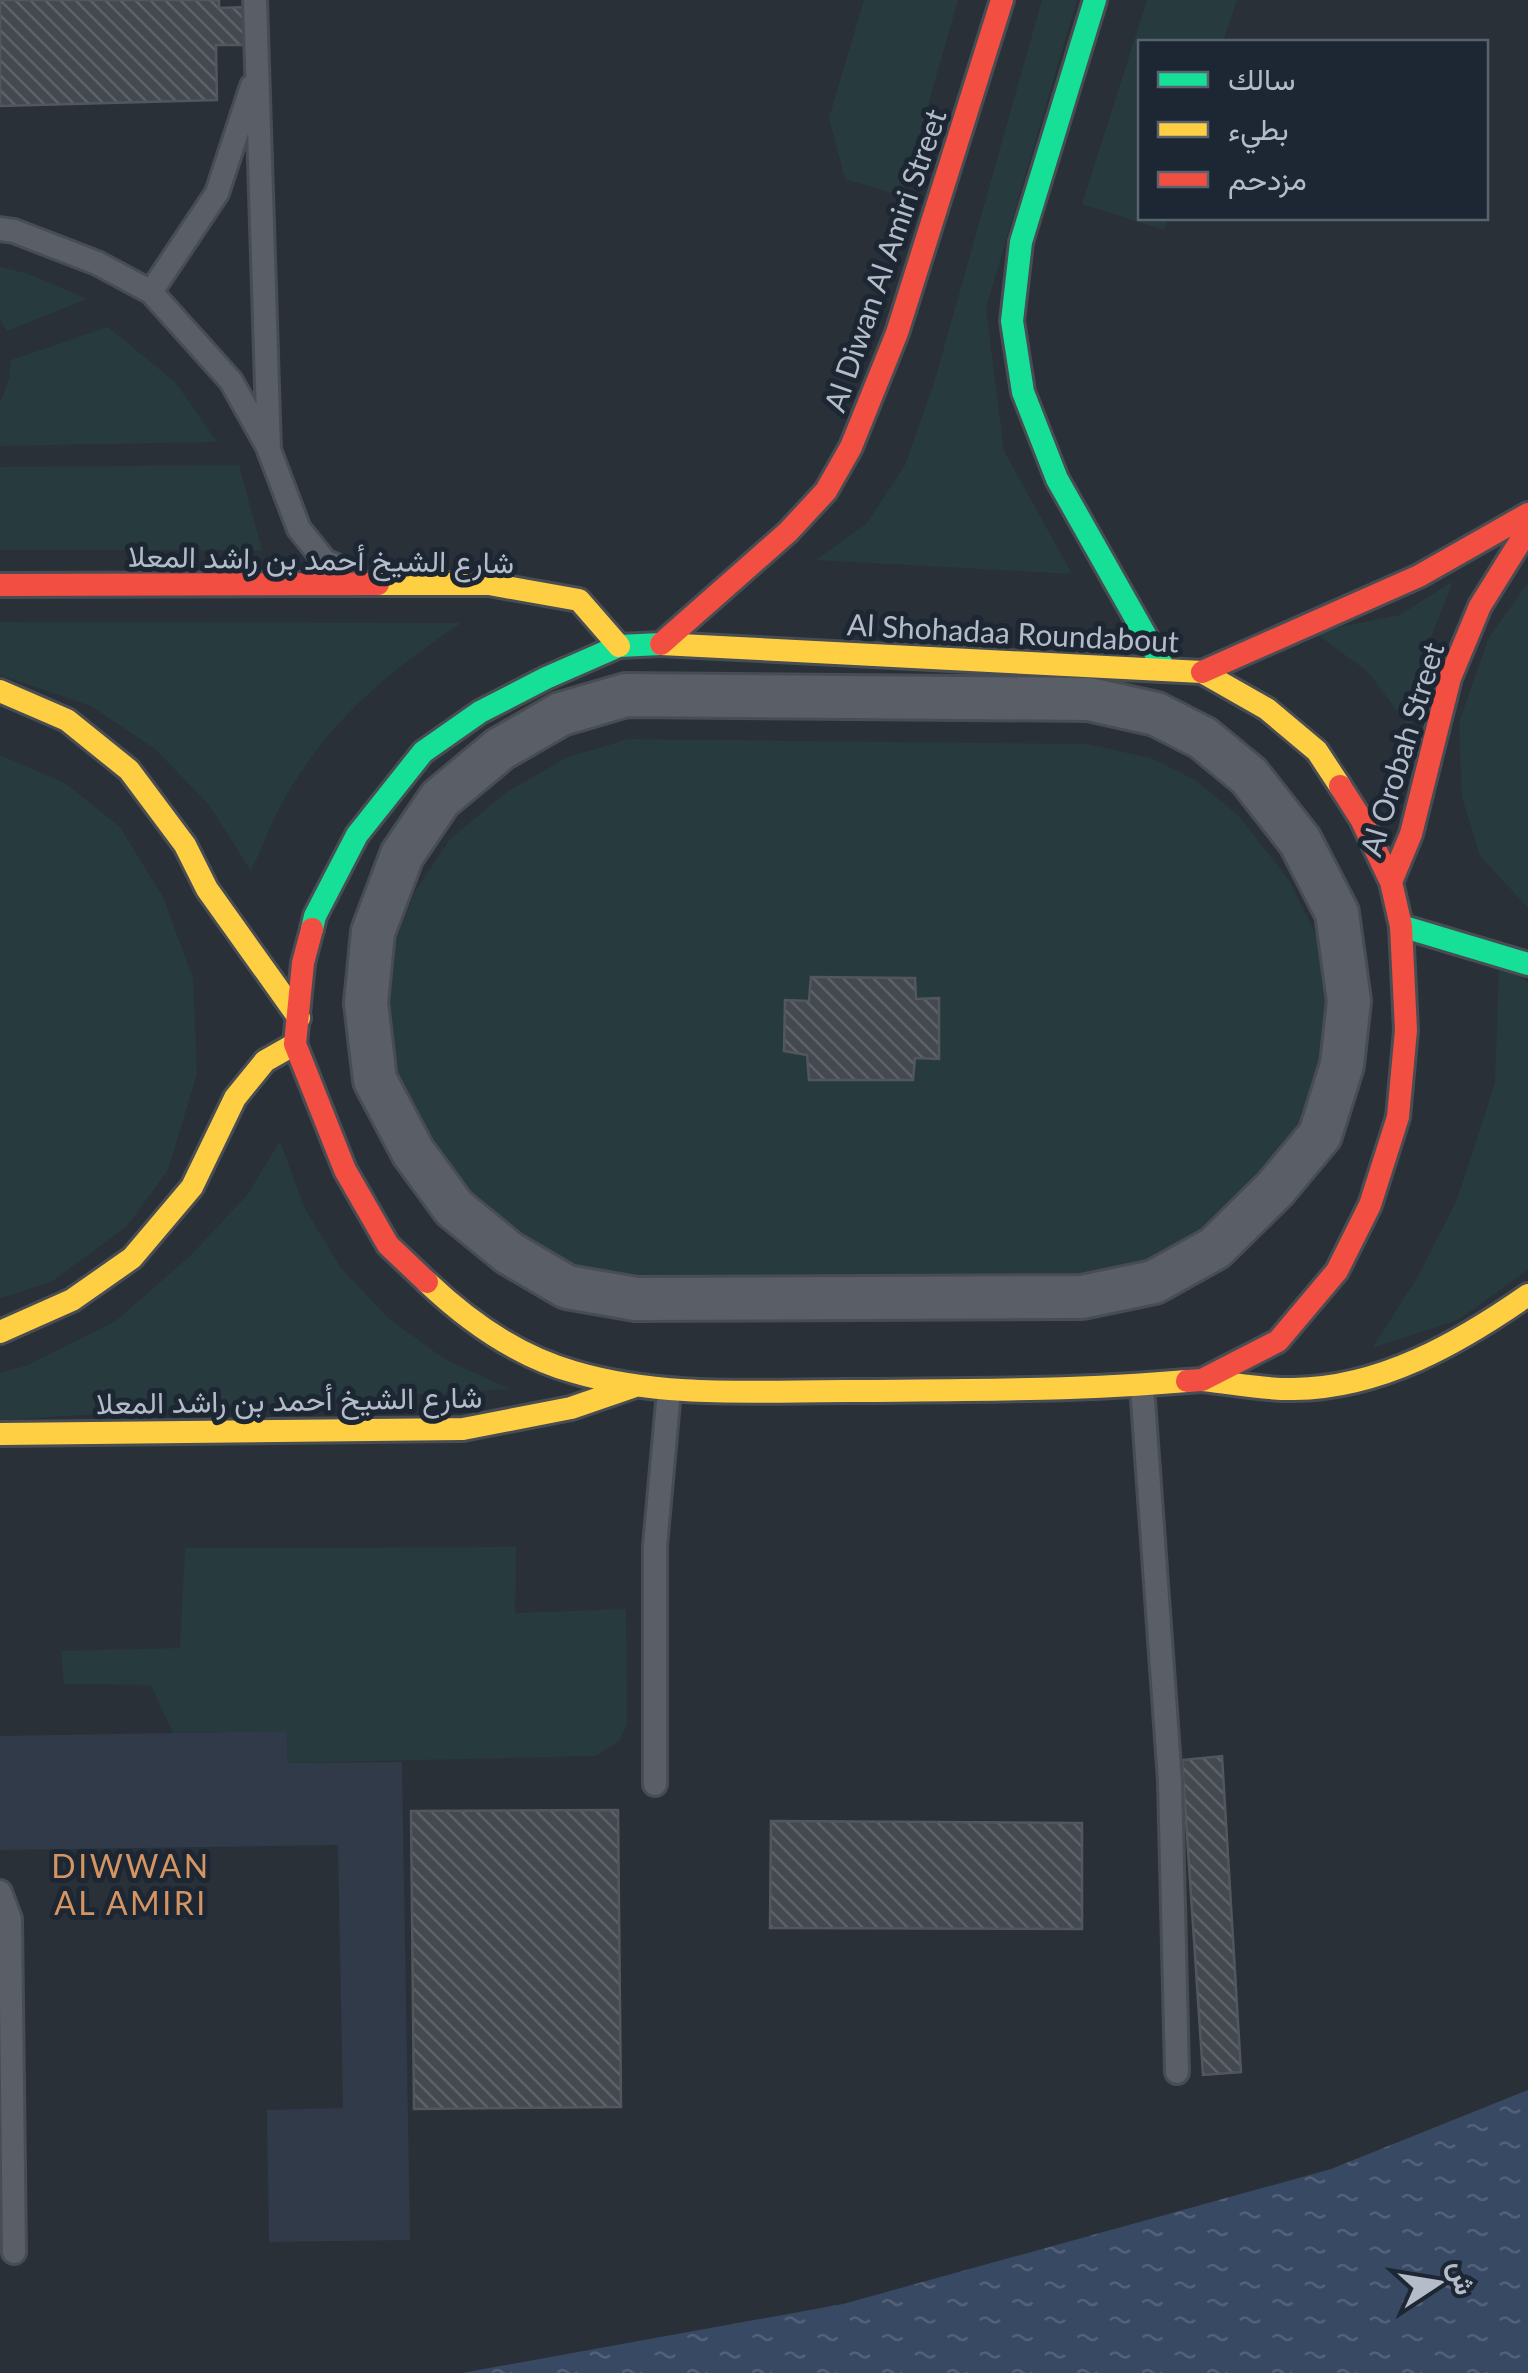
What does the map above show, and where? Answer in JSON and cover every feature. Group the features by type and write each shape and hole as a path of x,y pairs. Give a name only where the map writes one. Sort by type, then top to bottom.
{"main road":[{"name":"Al Diwan Al Amiri Street","path":"661,644 788,532 826,492 851,447 897,333 1002,0"},
{"path":"1096,0 1021,242 1012,321 1022,392 1057,480 1165,670"},
{"path":"1202,672 1419,576 1528,514"},
{"name":"Al Orobah Street","path":"1391,882 1411,834 1450,678 1480,606 1528,529"},
{"name":"شارع الشيخ أحمد بن راشد المعلا","path":"0,585 489,584 579,600 619,646"},
{"name":"Al Shohadaa Roundabout","path":"661,644 1202,672 1267,709 1317,751 1361,818 1391,882 1401,926 1406,1030 1398,1117 1370,1206 1336,1271 1278,1342 1202,1380 1142,1386 1089,1390 669,1391 573,1372 521,1352 460,1314 388,1245 345,1170 295,1044 303,963 315,916 357,835 423,752 480,712 546,678 619,646 661,644"},
{"path":"0,692 67,720 128,770 185,845 207,889 299,1018"},
{"path":"1401,926 1528,964"},
{"path":"0,1332 72,1300 132,1258 192,1187 235,1098 265,1060 295,1044"},
{"path":"1202,1380 1300,1390 1365,1380 1419,1361 1528,1295"},
{"name":"شارع الشيخ أحمد بن راشد المعلا","path":"0,1434 462,1429 571,1408 635,1386"}],"street":[{"path":"626,694 752,695 1089,700 1156,714 1203,738 1249,776 1300,840 1337,913 1349,1001 1342,1066 1320,1135 1275,1189 1215,1248 1154,1282 1082,1297 636,1299 566,1287 509,1253 454,1208 413,1152 375,1080 366,1003 373,932 402,855 440,799 500,749 562,714 626,694"}],"lane":[{"path":"255,0 269,450"},
{"path":"150,292 217,193 257,72"},
{"path":"0,230 14,231 97,263 150,292 231,381 269,450 299,529 325,561 381,586"},
{"path":"1142,1386 1170,1781 1176,2072"},
{"path":"654,1784 655,1546 669,1391"},
{"path":"0,1892 10,1919 14,2252"}],"shaded area":[{"path":"287,1731 288,1763 402,1762 410,2240 269,2242 267,2110 343,2108 338,1845 0,1850 0,1736"}],"green space":[{"path":"864,0 958,0 902,196 845,179 829,118"},
{"path":"1042,0 1077,0 986,308 1004,451 1072,574 816,560 866,524 905,465 934,383"},
{"path":"1147,0 1237,0 1224,40 1138,40 1138,220 1167,220 1164,230 1082,204"},
{"path":"0,267 26,273 87,299 7,331 0,319"},
{"path":"108,327 176,383 217,442 0,446 0,403 11,360"},
{"path":"239,465 262,550 0,550 0,467"},
{"path":"1453,581 1429,642 1410,728 1368,672 1314,632 1400,615"},
{"path":"1528,583 1528,908 1480,856 1462,797 1459,722 1489,637"},
{"path":"0,622 461,623 386,679 324,741 287,794 251,871 209,805 155,749 91,706 0,675"},
{"path":"628,739 1087,744 1151,758 1195,780 1239,816 1288,879 1323,948 1335,1032 1328,1093 1207,1268 637,1317 424,1176 379,1034 386,966 414,893 450,839 508,791 566,758"},
{"path":"0,755 65,783 120,827 163,897 193,978 197,1074 168,1170 127,1226 51,1282 0,1298"},
{"path":"1499,965 1528,982 1528,1270 1458,1320 1372,1348 1416,1280 1457,1200 1495,1083"},
{"path":"280,1141 304,1207 341,1268 389,1319 446,1360 510,1389 0,1420 0,1373 25,1366 116,1321 191,1255 248,1194"},
{"path":"516,1547 515,1613 626,1609 627,1724 619,1741 596,1756 288,1763 286,1731 173,1733 151,1685 64,1684 61,1651 180,1648 185,1548"}],"water":[{"path":"1528,2090 1528,2373 462,2373 843,2304 1331,2169"}],"building":[{"path":"0,0 219,0 219,8 245,7 246,45 216,45 217,100 0,106"},
{"path":"811,977 915,978 916,999 939,998 939,1059 915,1058 913,1080 809,1080 807,1055 784,1051 785,1000 809,1001"},
{"path":"1222,1756 1241,2072 1203,2075 1182,1760"},
{"path":"618,1810 621,2107 414,2109 411,1811"},
{"path":"771,1821 1082,1823 1082,1929 770,1928"}],"traffic: fast":[{"path":"1095,0 1021,242 1012,321 1023,392 1057,479 1165,670"},
{"path":"312,929 357,835 423,752 480,712 546,678 619,646 661,644"},
{"path":"1401,926 1528,964"}],"traffic: slow":[{"path":"378,584 489,584 579,600 619,646"},
{"path":"661,644 1202,672 1267,709 1317,751 1340,786"},
{"path":"0,691 67,720 129,770 185,845 207,889 299,1018"},
{"path":"0,1332 72,1300 132,1258 192,1187 235,1098 265,1061 295,1044"},
{"path":"427,1282 477,1324 533,1357 574,1372 641,1386 743,1392 1059,1388 1187,1381"},
{"path":"1202,1380 1282,1389 1358,1381 1447,1346 1528,1295"},
{"path":"0,1434 463,1429 571,1408 635,1386"}],"traffic: jam":[{"path":"661,644 788,532 826,491 851,447 897,333 1002,0"},
{"path":"1202,672 1419,576 1528,514"},
{"path":"1391,882 1411,834 1450,678 1480,606 1528,529"},
{"path":"0,585 378,584"},
{"path":"1187,1381 1202,1380 1278,1341 1337,1271 1370,1205 1398,1117 1406,1030 1401,926 1391,882 1361,819 1340,786"},
{"path":"312,929 303,963 295,1044 345,1170 388,1245 427,1282"}],"district":[{"name":"DIWWAN AL AMIRI","path":"131,1884"}]}
